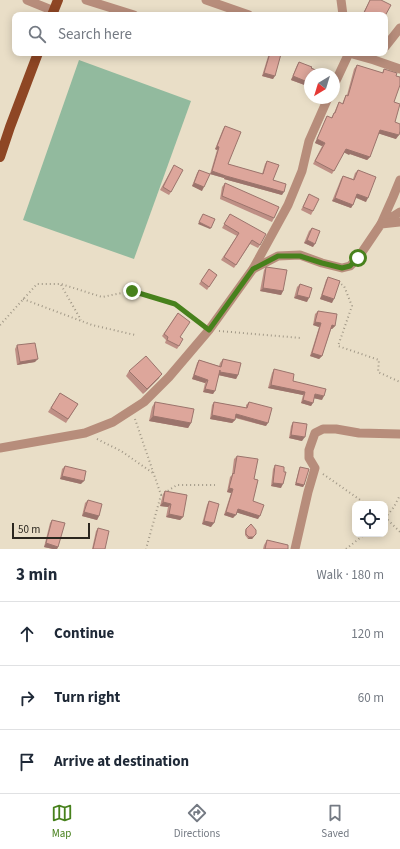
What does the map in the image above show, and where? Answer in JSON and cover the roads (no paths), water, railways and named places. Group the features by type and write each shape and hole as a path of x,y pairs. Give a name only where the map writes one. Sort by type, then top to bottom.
{"main road":[{"path":"53,12 58,0"},
{"path":"0,157 37,56"}],"street":[{"path":"27,0 51,12"},
{"path":"86,0 124,12"},
{"path":"206,0 240,12"},
{"path":"341,0 343,12"},
{"path":"388,43 400,28"},
{"path":"340,72 348,56"},
{"path":"377,56 400,69"},
{"path":"0,448 85,433 113,422 144,402 169,377 209,330 253,269 288,204 302,171 309,141 325,104"},
{"path":"253,269 278,256 300,256 342,268 350,266 358,258 381,224 400,180"},
{"path":"381,224 400,212"},
{"path":"381,224 400,222"},
{"path":"295,549 308,492 316,468 309,458 309,450 315,433 323,429 336,429 359,433 400,434"}]}
